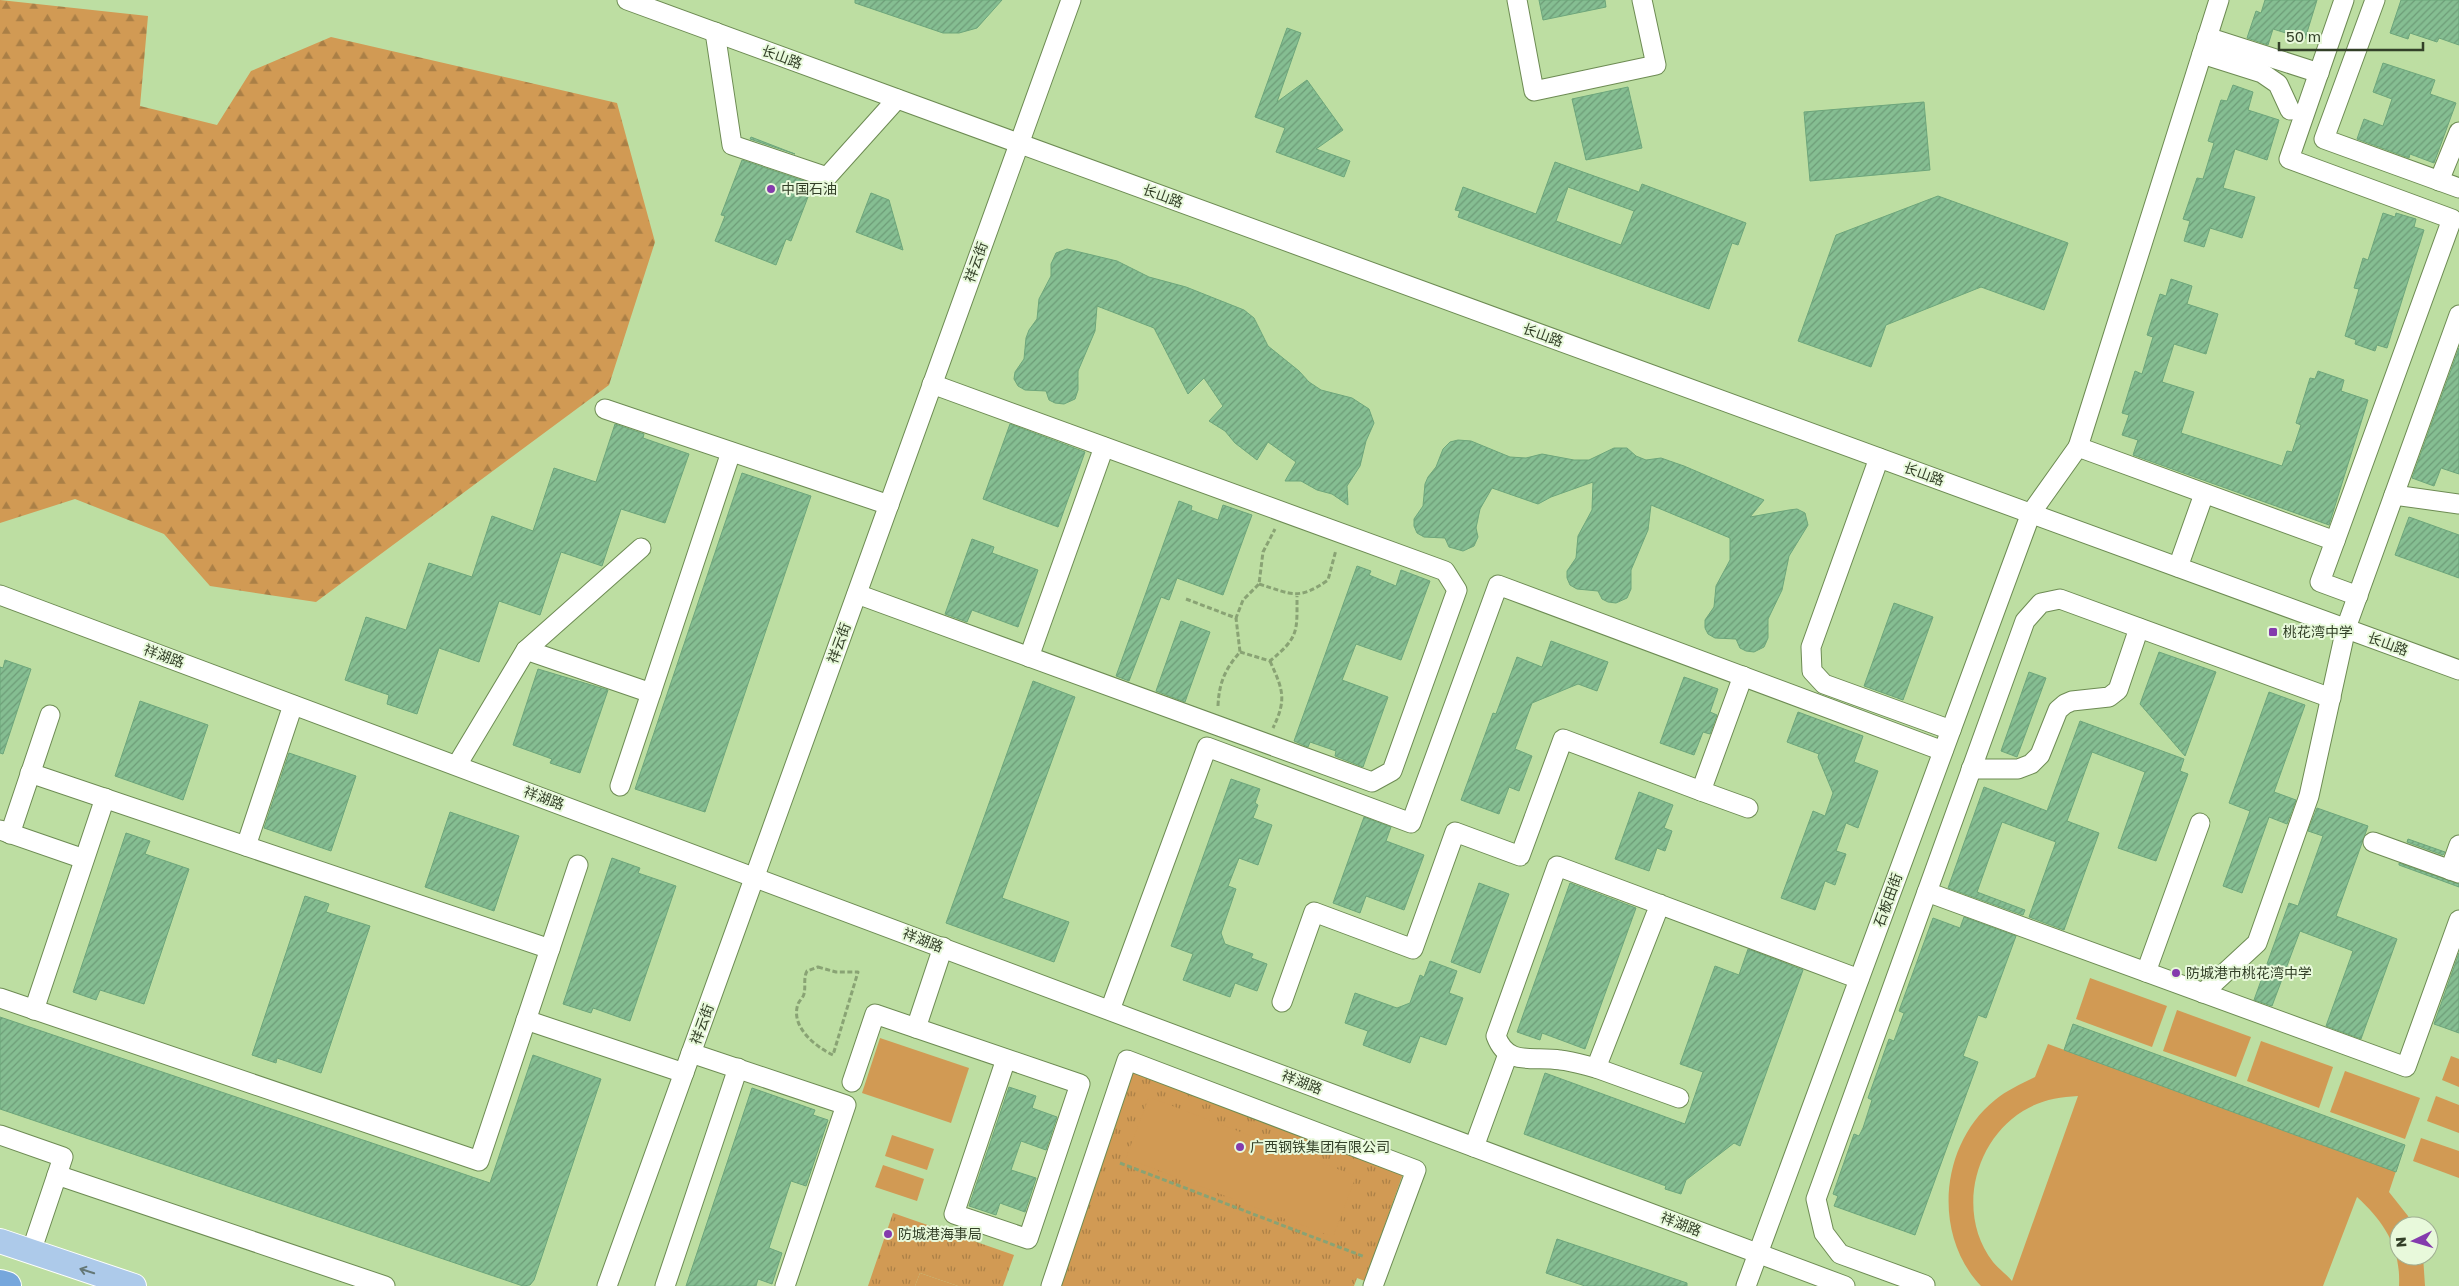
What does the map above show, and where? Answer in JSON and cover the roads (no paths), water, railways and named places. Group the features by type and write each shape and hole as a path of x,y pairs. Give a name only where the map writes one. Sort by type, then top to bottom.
{"highway":[{"path":"0,1284 7,1286"}],"main road":[{"path":"0,1241 134,1286"}],"street":[{"name":"长山路","path":"627,0 2459,670"},
{"name":"祥云街","path":"607,1286 1071,0"},
{"path":"1517,0 1534,91 1656,65 1642,0"},
{"name":"石板田街","path":"1746,1286 2031,513 2078,448 2219,0"},
{"path":"2344,0 2289,159 2452,219 2320,582 2358,596"},
{"path":"2375,0 2324,138 2459,188"},
{"path":"715,32 732,145 827,177 897,99"},
{"path":"2205,46 2319,73"},
{"path":"2205,46 2262,73 2278,84 2290,110"},
{"path":"2439,181 2459,132"},
{"path":"2203,993 2257,943 2309,796 2346,628 2459,315"},
{"path":"857,594 1372,782 1392,771 1457,590 1445,572 932,384"},
{"path":"604,409 889,505"},
{"path":"1029,657 1104,447"},
{"path":"2078,448 2335,541"},
{"path":"620,786 732,452"},
{"path":"1879,458 1811,647 1812,671 1824,684 1951,730"},
{"path":"2178,567 2204,494"},
{"path":"2394,495 2459,504"},
{"path":"457,765 526,650 641,548"},
{"path":"1110,1010 1207,747 1411,823 1498,585 1943,751"},
{"name":"祥湖路","path":"0,595 755,876 1845,1286"},
{"path":"1925,1285 1840,1254 1824,1233 1816,1199 2025,621 2041,603 2060,599 2331,698"},
{"path":"1971,769 2018,769 2032,764 2040,755 2058,710 2064,704 2072,701 2109,697 2118,690 2139,628"},
{"path":"526,650 651,693"},
{"path":"1701,791 1743,676"},
{"path":"246,846 293,704"},
{"path":"50,715 30,773 5,832 84,859"},
{"path":"1282,1002 1314,912 1413,949 1455,832 1520,856 1563,739 1748,808"},
{"path":"30,773 550,949"},
{"path":"34,1010 105,798"},
{"path":"2146,972 2200,823"},
{"path":"2373,842 2454,872 2459,845"},
{"path":"0,998 479,1161 578,865"},
{"path":"1679,1098 1596,1068 1538,1057 1522,1059 1508,1054 1500,1048 1496,1036 1557,866 1859,979"},
{"path":"1927,892 2406,1067 2459,920"},
{"path":"1596,1068 1660,904"},
{"path":"916,1028 943,947"},
{"path":"852,1082 875,1014 1080,1084 1028,1239 954,1214 1006,1059"},
{"path":"526,1020 684,1073"},
{"path":"692,1053 846,1105 785,1286"},
{"path":"1474,1146 1508,1054"},
{"path":"1051,1286 1127,1060 1416,1170 1373,1286"},
{"path":"665,1286 738,1068"},
{"path":"0,1135 63,1157 31,1252"},
{"path":"57,1175 354,1281 385,1286"}],"place":[{"name":"中国石油","path":"771,189"},
{"name":"桃花湾中学","path":"2273,632"},
{"name":"防城港市桃花湾中学","path":"2176,973"},
{"name":"广西钢铁集团有限公司","path":"1240,1147"},
{"name":"防城港海事局","path":"888,1234"}]}
